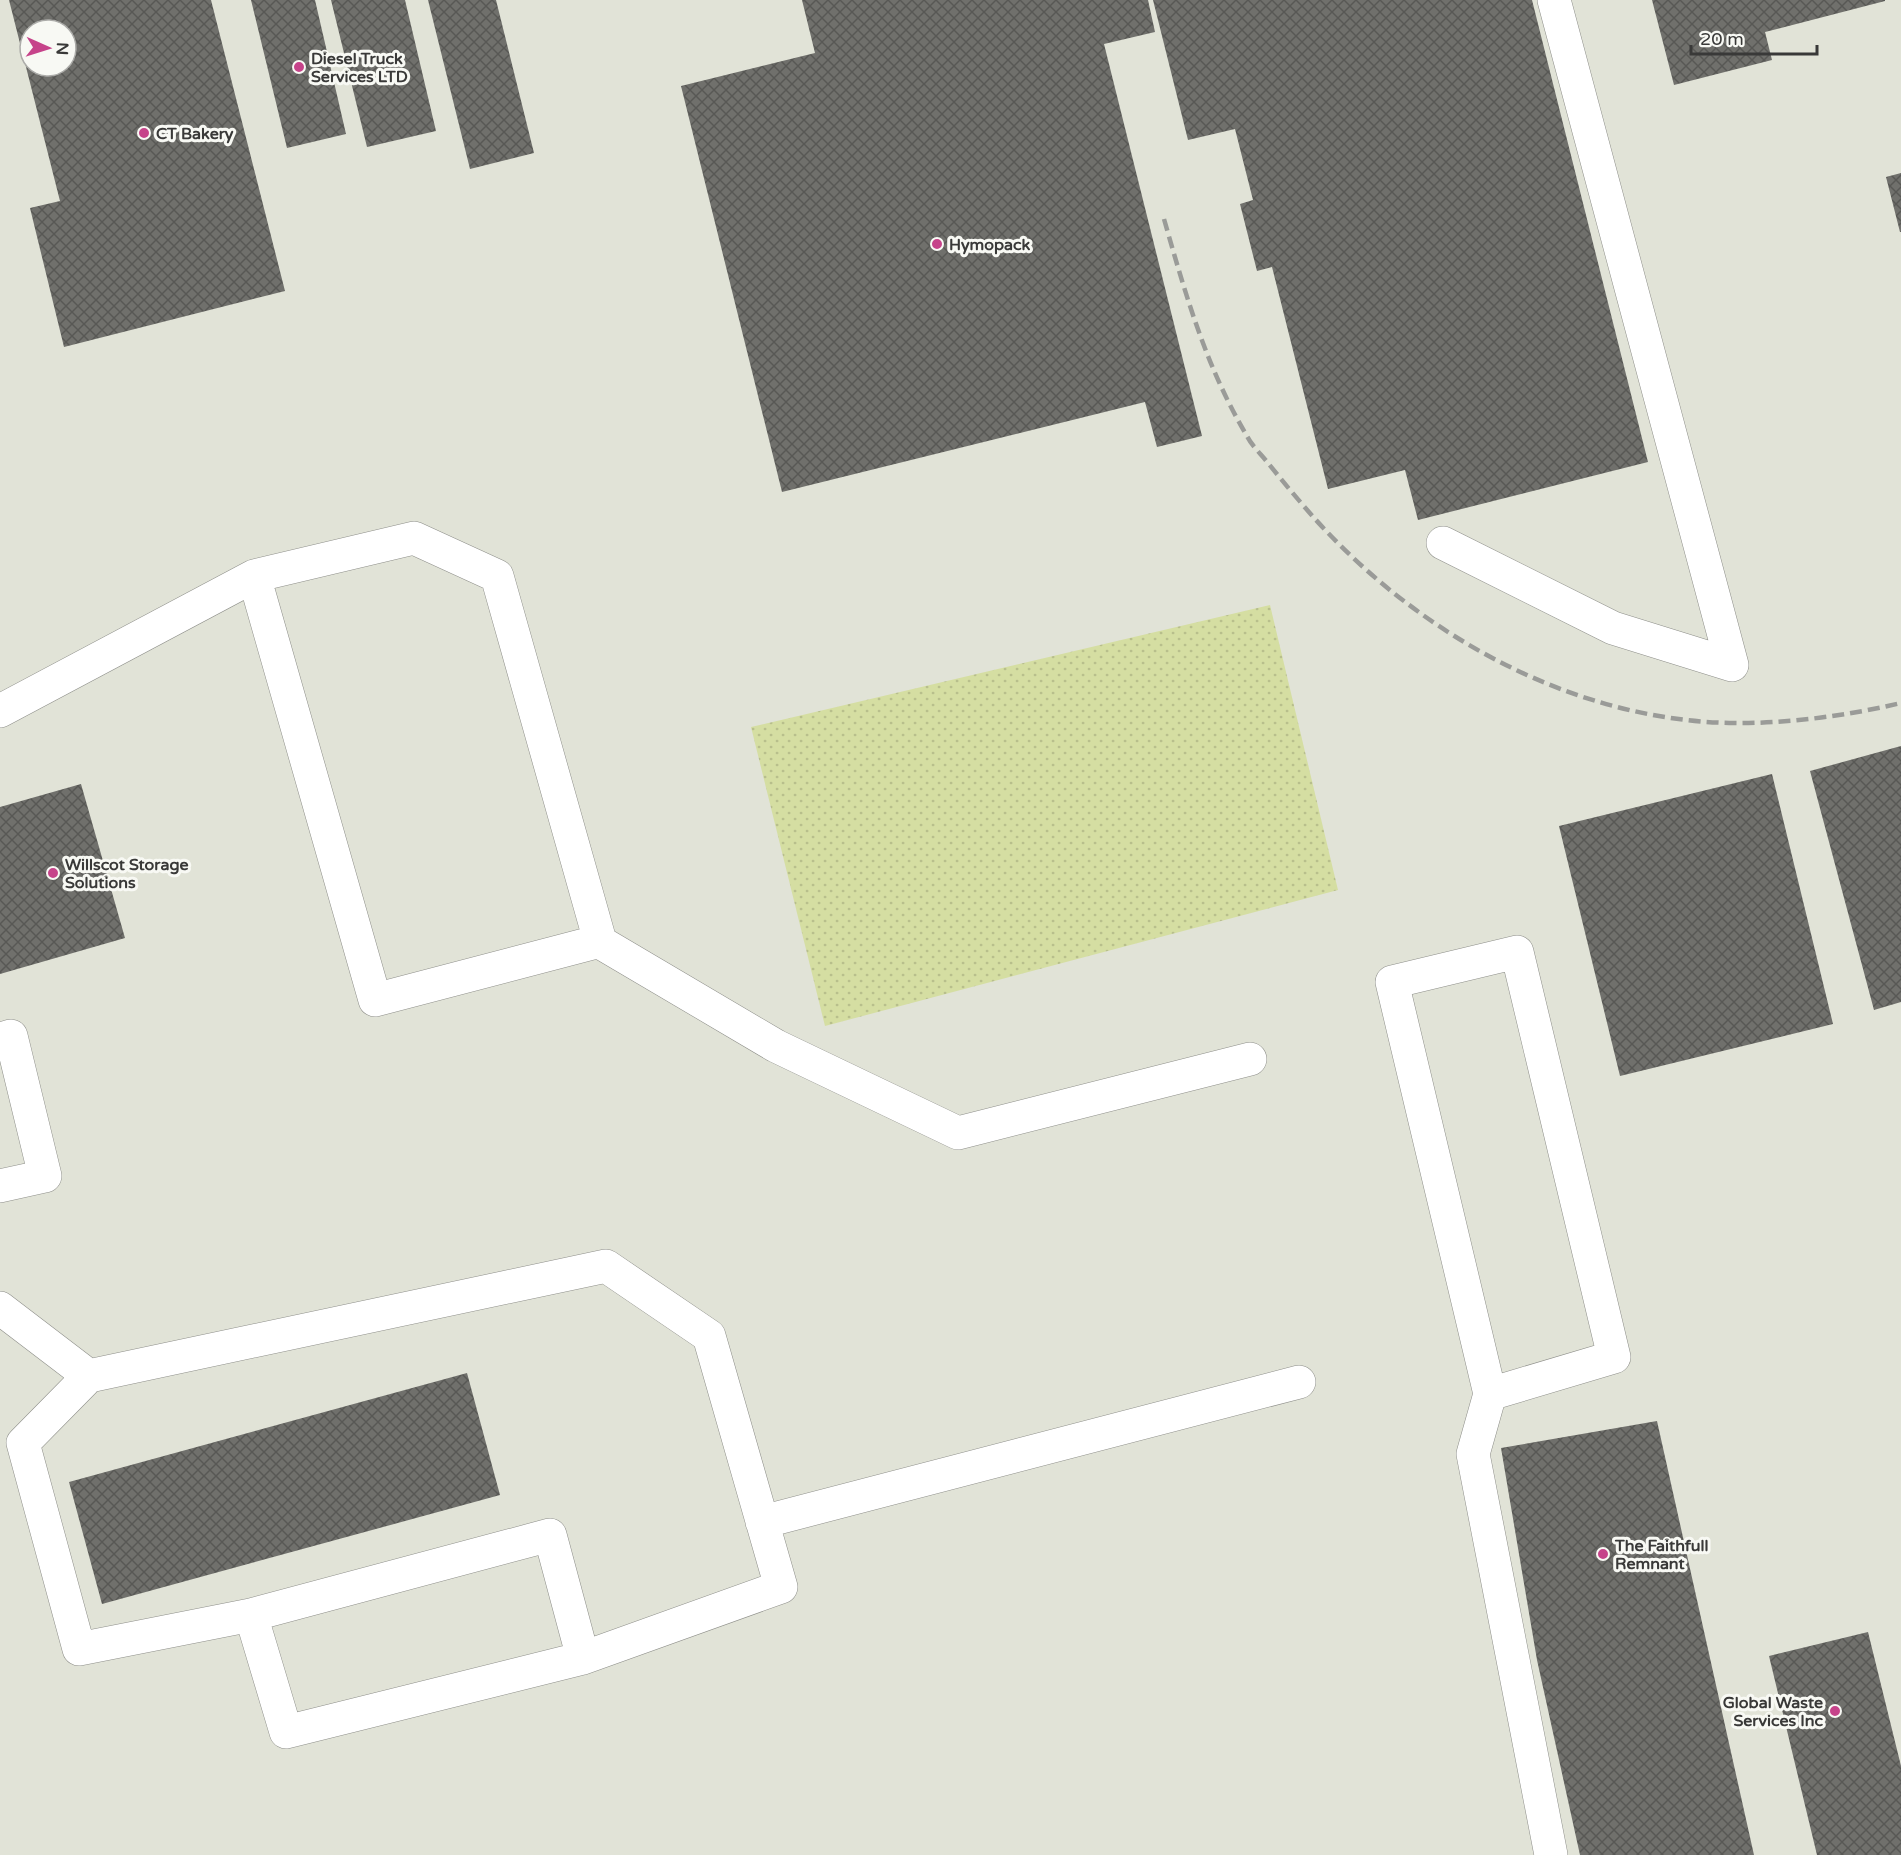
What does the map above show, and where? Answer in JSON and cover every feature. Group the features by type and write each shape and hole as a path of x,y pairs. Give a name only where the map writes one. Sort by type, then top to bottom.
{"lane":[{"path":"1443,543 1613,628 1732,665 1554,0"},
{"path":"0,711 254,576 414,538 497,576 600,941 375,1000 254,576"},
{"path":"597,941 776,1046 958,1133 1250,1059"},
{"path":"1490,1394 1614,1358 1517,952 1392,982 1490,1394 1473,1454 1551,1855"},
{"path":"0,1039 11,1036 45,1176 0,1186"},
{"path":"251,1615 286,1732 583,1658 781,1587 710,1336 606,1266 89,1376 23,1443 79,1649 251,1615 550,1535 583,1658"},
{"path":"0,1308 89,1376"},
{"path":"762,1522 1299,1382"}],"shaded area":[{"path":"0,0 1901,0 1901,1855 0,1855"}],"green space":[{"path":"1270,605 1338,890 825,1026 751,727"}],"building":[{"name":"CT Bakery","path":"9,0 211,0 285,291 64,347 30,208 60,201 29,78 78,78 78,18 18,18 18,35"},
{"name":"Diesel Truck Services LTD","path":"251,0 315,0 346,134 287,148"},
{"path":"331,0 405,0 436,131 367,147"},
{"path":"428,0 496,0 534,153 470,169"},
{"name":"Hymopack","path":"802,0 1148,0 1155,32 1104,44 1202,436 1157,447 1145,402 782,492 681,86 815,53"},
{"path":"1153,0 1532,0 1648,462 1418,520 1405,470 1328,489 1272,267 1257,271 1240,204 1253,200 1235,129 1188,140"},
{"path":"1652,0 1885,1 1765,32 1772,60 1674,85"},
{"path":"1901,173 1901,232 1900,232 1886,177"},
{"path":"1901,746 1901,1002 1874,1010 1810,771"},
{"path":"1772,774 1833,1024 1620,1076 1559,826"},
{"name":"Willscot Storage Solutions","path":"81,784 125,938 0,974 0,807"},
{"path":"467,1373 500,1495 102,1604 69,1482"},
{"name":"The Faithfull Remnant","path":"1657,1421 1754,1855 1580,1855 1537,1660 1501,1448"},
{"name":"Global Waste Services Inc","path":"1868,1632 1901,1766 1901,1855 1817,1855 1769,1656"}],"railway":[{"path":"1164,219 1198,330 1220,384 1251,443 1316,520 1357,562 1402,600 1451,634 1502,663 1556,687 1612,706 1670,718 1729,723 1794,721 1859,712 1901,703"}],"place":[{"name":"Diesel Truck Services LTD","path":"299,67"},
{"name":"CT Bakery","path":"144,133"},
{"name":"Hymopack","path":"937,244"},
{"name":"Willscot Storage Solutions","path":"53,873"},
{"name":"The Faithfull Remnant","path":"1603,1554"},
{"name":"Global Waste Services Inc","path":"1835,1711"}]}
